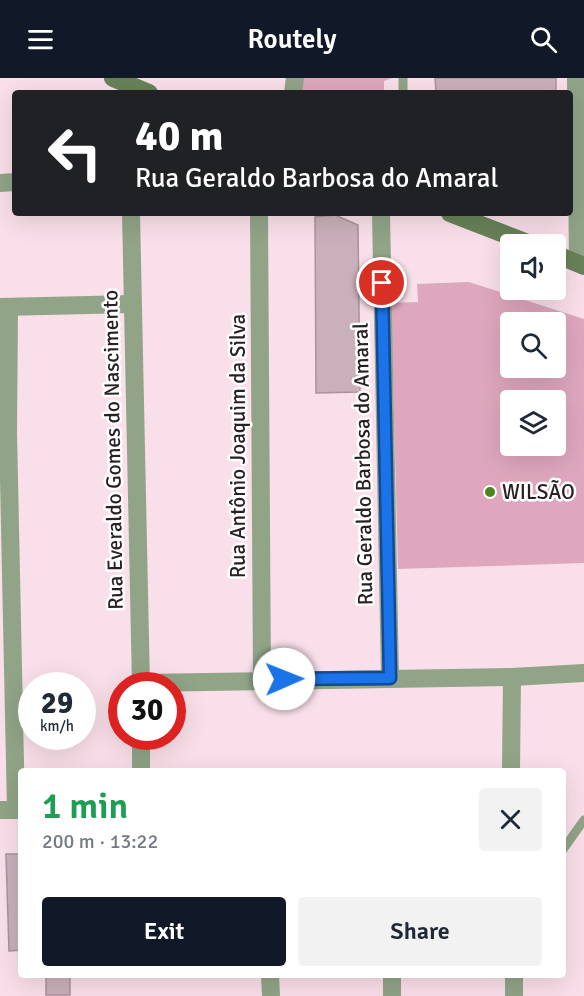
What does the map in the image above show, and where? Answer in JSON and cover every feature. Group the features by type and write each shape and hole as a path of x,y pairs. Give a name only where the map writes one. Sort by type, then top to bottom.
{"main road":[{"path":"113,78 132,89"},
{"path":"458,216 504,234"},
{"path":"566,258 581,264"}],"street":[{"path":"576,78 581,264"},
{"name":"Rua Everaldo Gomes do Nascimento","path":"131,216 141,672"},
{"name":"Rua Antônio Joaquim da Silva","path":"259,216 262,680"},
{"name":"Rua Geraldo Barbosa do Amaral","path":"381,216 390,678"},
{"path":"12,810 7,682 4,307 132,304"},
{"path":"186,683 512,677 584,673"},
{"path":"511,768 512,677"},
{"path":"141,750 141,768"},
{"path":"270,978 271,996"},
{"path":"392,978 392,996"},
{"path":"514,978 514,996"}],"lane":[{"path":"566,845 584,820"}],"shaded area":[{"path":"299,78 392,78 384,81 384,90 299,90"},
{"name":"WILSÃO","path":"469,282 500,292 500,300 525,300 562,312 500,312 500,378 566,378 566,313 584,319 584,563 398,569 391,303 418,302 417,284"}],"building":[{"path":"435,78 556,78 556,90 436,90"},
{"path":"337,216 358,225 360,392 316,393 315,217"},
{"path":"6,854 18,854 18,950 9,951"},
{"path":"46,978 70,978 70,995 46,995"}],"place":[{"name":"WILSÃO","path":"490,492"}],"route":[{"path":"284,679 390,678 382,283"}]}
